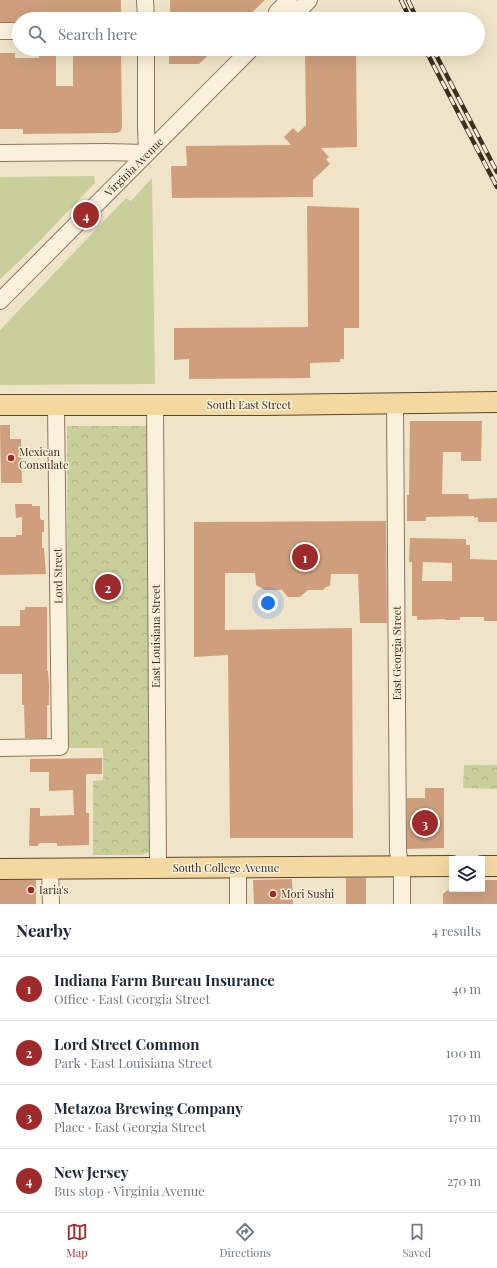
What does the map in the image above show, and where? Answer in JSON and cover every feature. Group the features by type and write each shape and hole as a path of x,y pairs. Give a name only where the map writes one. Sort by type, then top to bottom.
{"main road":[{"name":"South East Street","path":"0,405 266,405 395,402 497,402"},
{"name":"South College Avenue","path":"0,869 449,866"},
{"path":"485,866 497,866"}],"street":[{"path":"145,0 146,12"},
{"path":"277,12 289,0"},
{"path":"298,12 309,0"},
{"path":"0,31 12,31"},
{"path":"0,152 147,153 146,56"},
{"name":"Virginia Avenue","path":"0,301 244,56"},
{"name":"East Georgia Street","path":"395,402 398,852 402,876 402,904"},
{"name":"East Louisiana Street","path":"155,405 158,868"},
{"name":"Lord Street","path":"0,748 60,747 56,406"},
{"path":"50,868 51,904"},
{"path":"238,868 238,904"}],"green space":[{"path":"94,176 95,183 27,254 0,279 0,177"},
{"path":"152,178 155,384 0,385 0,330 126,198 131,201"},
{"path":"67,426 148,426 151,851 142,855 93,855 93,781 103,780 103,748 68,748"},
{"path":"464,765 497,765 497,789 463,788"}],"building":[{"path":"0,0 121,0 121,12 12,12 12,22 0,22"},
{"path":"170,0 265,0 252,12 170,12"},
{"path":"0,53 12,53 12,56 15,56 15,58 39,58 39,56 56,56 56,86 73,86 73,56 121,56 121,131 117,133 23,134 23,129 0,129"},
{"path":"169,56 208,56 199,64 169,64"},
{"path":"305,56 356,56 357,147 321,148 329,157 326,159 330,164 313,180 313,197 172,198 171,166 187,166 186,146 291,145 284,137 293,128 298,133 306,125"},
{"path":"307,206 359,208 359,328 344,328 344,359 340,359 340,362 310,363 310,378 189,379 189,359 174,360 174,328 308,327"},
{"path":"410,421 482,421 481,461 461,461 461,452 443,452 442,494 468,494 469,499 497,498 497,522 478,522 478,517 474,518 474,516 426,517 426,521 407,521 407,495 409,495"},
{"name":"Mexican Consulate","path":"0,425 10,425 10,439 21,439 22,483 1,483"},
{"path":"15,504 32,504 32,506 40,506 40,518 41,520 44,520 42,548 44,548 46,574 0,575 0,537 16,537 16,535 22,535 22,517 16,518"},
{"path":"386,521 387,623 360,623 358,574 331,574 330,586 323,590 308,590 300,597 288,597 282,590 265,590 256,585 255,573 225,573 225,630 352,628 353,838 230,838 228,655 194,657 194,522"},
{"path":"410,538 466,539 466,545 470,545 470,559 497,560 497,621 484,621 484,617 460,617 460,620 417,620 417,616 412,616 412,562 409,562","holes":["423,562 452,563 452,581 422,581"]},
{"path":"25,607 47,607 47,671 49,684 49,705 47,705 47,738 25,738 24,705 22,705 22,674 0,674 0,626 20,626 20,610 25,610"},
{"path":"102,758 102,774 86,774 86,813 89,813 89,845 57,846 57,843 41,843 38,844 38,846 29,846 30,808 40,808 40,816 74,815 73,790 49,791 49,772 30,772 30,759"},
{"path":"425,788 444,788 444,848 407,849 407,798 425,798"},
{"path":"346,878 366,878 366,904 346,904"},
{"name":"Mori Sushi","path":"292,879 293,904 254,904 253,880"},
{"path":"0,880 36,880 36,904 0,904"},
{"path":"485,880 497,880 497,904 443,904 443,894 449,889 449,892 485,892"}],"railway":[{"path":"401,0 407,12"},
{"path":"408,0 414,12"},
{"path":"429,56 497,187"},
{"path":"437,56 497,172"}],"place":[{"name":"New Jersey","path":"86,215"},
{"name":"Mexican Consulate","path":"11,458"},
{"name":"Indiana Farm Bureau Insurance","path":"305,557"},
{"name":"Lord Street Common","path":"108,587"},
{"name":"Metazoa Brewing Company","path":"425,823"},
{"name":"Iaria's","path":"31,890"},
{"name":"Mori Sushi","path":"273,894"}]}
